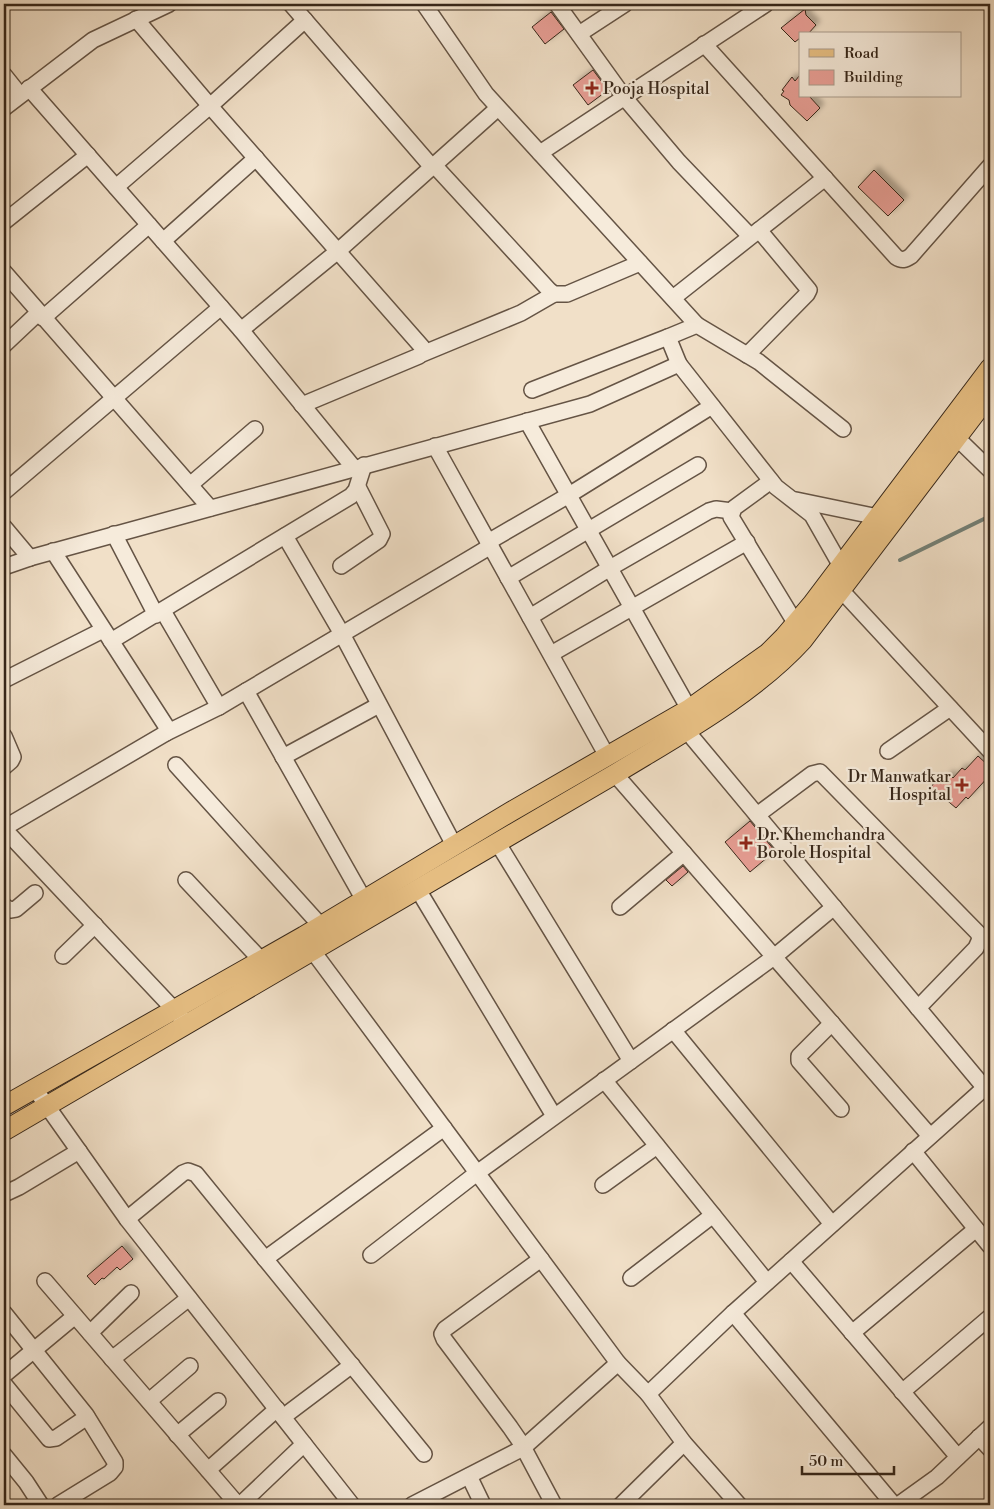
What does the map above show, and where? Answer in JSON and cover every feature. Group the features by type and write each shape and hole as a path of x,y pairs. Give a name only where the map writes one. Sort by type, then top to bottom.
{"main road":[{"path":"4,1131 46,1106 262,960 689,708 768,653 796,624 990,368"},
{"path":"4,1106 35,1088 312,950 615,774 732,700 782,661 802,640 990,394"}],"street":[{"path":"4,108 93,40 169,4"},
{"path":"290,4 433,166 554,294"},
{"path":"424,4 486,94 697,325 764,366 843,429"},
{"path":"557,4 624,97 679,162 755,233 809,290 747,355"},
{"path":"579,34 625,4"},
{"path":"540,153 766,4"},
{"path":"136,19 422,347 422,354"},
{"path":"116,187 210,106 305,20"},
{"path":"704,44 896,257 905,260 911,256 990,166"},
{"path":"4,76 25,92 88,155 241,330 302,404 359,467 358,487 382,534 379,540 341,566"},
{"path":"241,330 338,251 498,108"},
{"path":"4,222 88,155"},
{"path":"163,241 256,158"},
{"path":"672,298 825,178"},
{"path":"4,345 149,225"},
{"path":"302,404 520,313 554,294 567,294 640,263"},
{"path":"4,272 210,508"},
{"path":"4,492 221,307"},
{"path":"532,390 697,325"},
{"path":"668,337 679,364 771,481 812,516 841,566"},
{"path":"4,567 52,551 590,404 679,364"},
{"path":"181,1016 4,828 164,736 166,733 219,707 342,634 712,406"},
{"path":"526,421 689,708"},
{"path":"190,485 255,429"},
{"path":"957,438 990,470"},
{"path":"435,446 607,756"},
{"path":"508,578 698,464"},
{"path":"530,617 709,511 716,509 732,511 771,481"},
{"path":"4,680 160,613 351,496 358,487"},
{"path":"792,499 878,517"},
{"path":"732,511 732,516 796,624"},
{"path":"4,527 30,558"},
{"path":"114,534 160,613 219,707"},
{"path":"285,536 342,634 454,845"},
{"path":"551,654 747,542"},
{"path":"52,551 166,726 166,733"},
{"path":"841,590 990,750"},
{"path":"246,691 364,900"},
{"path":"283,757 379,705"},
{"path":"888,751 950,708"},
{"path":"645,1391 733,1313 762,1276 791,1261 987,1085 918,1008 686,730"},
{"path":"4,736 13,757 4,767"},
{"path":"176,764 321,926"},
{"path":"757,815 812,774 820,772 978,933 979,944"},
{"path":"615,774 930,1136"},
{"path":"497,842 631,1061"},
{"path":"620,907 684,853"},
{"path":"186,880 262,960"},
{"path":"417,888 554,1116"},
{"path":"4,906 10,910 16,909 35,893"},
{"path":"371,1255 554,1116 774,957 834,907"},
{"path":"63,956 95,925"},
{"path":"918,1008 990,932"},
{"path":"312,950 623,1369 645,1391 732,1503"},
{"path":"832,1023 801,1052 799,1061 841,1109"},
{"path":"673,1030 832,1224"},
{"path":"604,1080 762,1276"},
{"path":"35,1088 127,1218 352,1505"},
{"path":"265,1259 444,1128"},
{"path":"603,1186 657,1146"},
{"path":"4,1194 79,1151"},
{"path":"912,1152 990,1246"},
{"path":"127,1218 183,1173 192,1172 424,1454"},
{"path":"631,1278 713,1215"},
{"path":"852,1333 976,1229"},
{"path":"541,1259 445,1329 442,1334 510,1426 554,1505"},
{"path":"791,1261 958,1457"},
{"path":"45,1281 239,1505 304,1444"},
{"path":"90,1333 131,1293"},
{"path":"112,1359 189,1298"},
{"path":"4,1313 88,1417 115,1462 115,1467 110,1473 58,1505"},
{"path":"733,1313 894,1505"},
{"path":"4,1375 75,1316"},
{"path":"902,1392 990,1316"},
{"path":"208,1470 280,1413 352,1365"},
{"path":"149,1401 190,1366"},
{"path":"412,1505 469,1476 522,1445 623,1369"},
{"path":"4,1384 48,1438 56,1438 88,1417"},
{"path":"177,1435 218,1401"},
{"path":"898,1505 937,1477 985,1432 990,1449"},
{"path":"621,1505 684,1443"},
{"path":"4,1455 26,1482 41,1505"},
{"path":"469,1476 483,1505"}],"building":[{"path":"805,9 806,15 816,25 810,32 799,32 799,39 795,42 781,28"},
{"path":"551,12 564,29 545,44 532,27"},
{"path":"593,70 608,90 588,105 573,85"},
{"path":"799,76 799,98 811,98 820,108 807,121 790,105 789,100 781,95 784,91 782,90 792,77 795,81"},
{"path":"874,170 904,200 888,216 858,187"},
{"path":"978,756 990,767 990,775 968,799 966,797 956,808 931,787 937,779 941,783 949,774 953,778 962,768 965,770"},
{"path":"750,821 775,851 750,872 725,842"},
{"path":"683,866 688,872 672,886 666,880"},
{"path":"122,1246 133,1259 120,1270 117,1267 95,1285 87,1276"}],"waterway":[{"path":"900,560 990,516"}],"place":[{"name":"Pooja Hospital","path":"592,88"},
{"name":"Dr Manwatkar Hospital","path":"962,785"},
{"name":"Dr. Khemchandra Borole Hospital","path":"746,843"}]}
